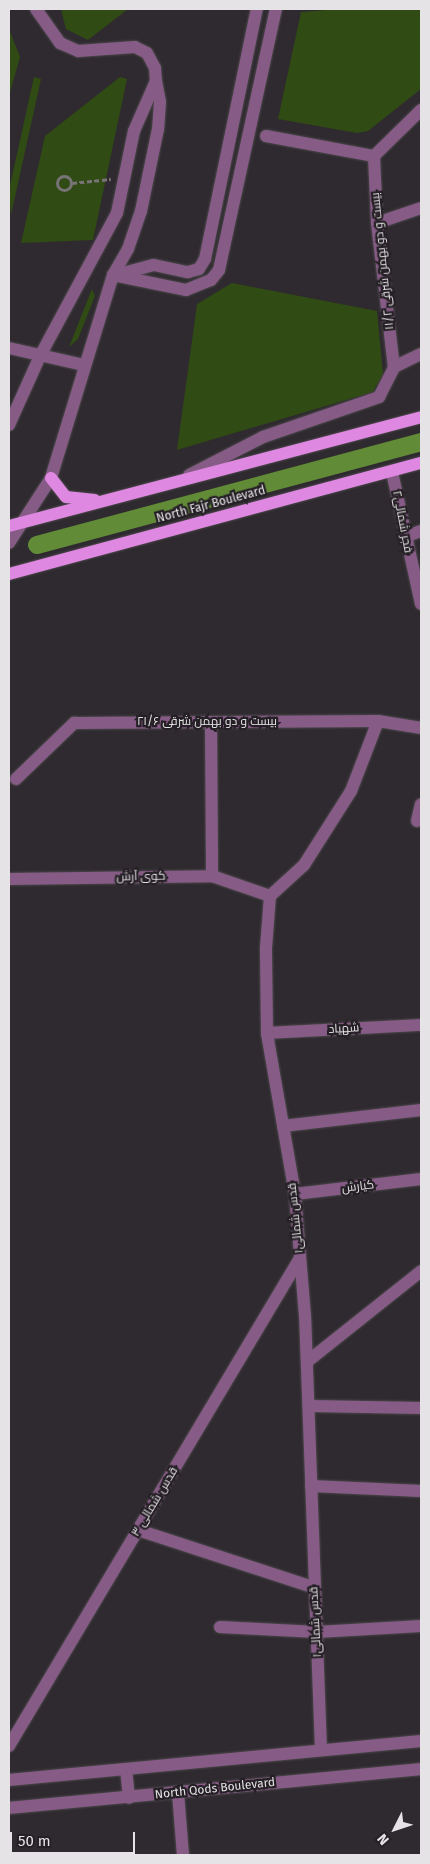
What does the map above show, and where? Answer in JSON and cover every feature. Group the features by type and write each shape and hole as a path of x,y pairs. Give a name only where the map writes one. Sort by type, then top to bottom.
{"main road":[{"path":"9,526 421,417"},
{"name":"North Fajr Boulevard","path":"9,574 421,463"},
{"path":"51,478 66,498 108,500"}],"street":[{"path":"9,543 28,520 51,478 113,275 128,249 152,172 160,102 155,68 147,52 136,47 78,51 60,43 36,9"},
{"path":"113,275 154,265 188,272 199,269 205,259 257,9"},
{"path":"113,275 186,290 211,280 218,270 276,9"},
{"path":"9,426 40,356 105,241 126,177 134,131 156,81"},
{"path":"266,136 374,156 421,110"},
{"name":"بیست و دو بهمن شرقی ۱۱/۲","path":"374,156 376,223 394,367"},
{"path":"376,223 421,208"},
{"path":"9,348 84,365"},
{"path":"179,480 263,437 379,396 394,367 421,354"},
{"name":"فجر شمالی۲","path":"392,472 420,604"},
{"path":"405,537 421,531"},
{"path":"270,896 304,866 351,791 378,721"},
{"name":"بیست و دو بهمن شرقی ۲۱/۶","path":"16,779 74,723 378,721 421,728"},
{"path":"211,722 212,876"},
{"path":"417,821 421,804"},
{"name":"کوی آرش","path":"9,879 212,876 270,896"},
{"name":"قدس شمالی۱","path":"270,896 267,1033 295,1194 308,1361 314,1588 321,1750"},
{"name":"شهیاد","path":"267,1033 421,1025"},
{"path":"283,1126 421,1110"},
{"name":"کیارش","path":"295,1194 421,1179"},
{"name":"قدس شمالی ۳","path":"9,1746 300,1258"},
{"path":"308,1361 421,1271"},
{"path":"310,1406 421,1408"},
{"path":"311,1486 421,1490"},
{"path":"138,1530 314,1588"},
{"path":"220,1628 317,1632 421,1626"},
{"path":"9,1780 421,1742"},
{"path":"126,1769 128,1798"},
{"name":"North Qods Boulevard","path":"9,1808 421,1769"},
{"path":"178,1793 183,1855"}],"path":[{"path":"72,183 64,176 57,182 64,191 72,183 126,177"}],"green space":[{"path":"61,9 128,9 88,40 66,29"},
{"path":"340,9 421,9 421,89 368,131 357,133 278,119 301,12"},
{"path":"9,29 20,57 9,96"},
{"path":"34,77 41,79 11,215 9,190"},
{"path":"120,77 127,79 93,240 21,243 45,136"},
{"path":"232,283 377,311 383,374 373,392 177,450 197,304"},
{"path":"92,289 95,296 78,339 69,347"}],"waterway":[{"path":"37,545 421,442"}]}
